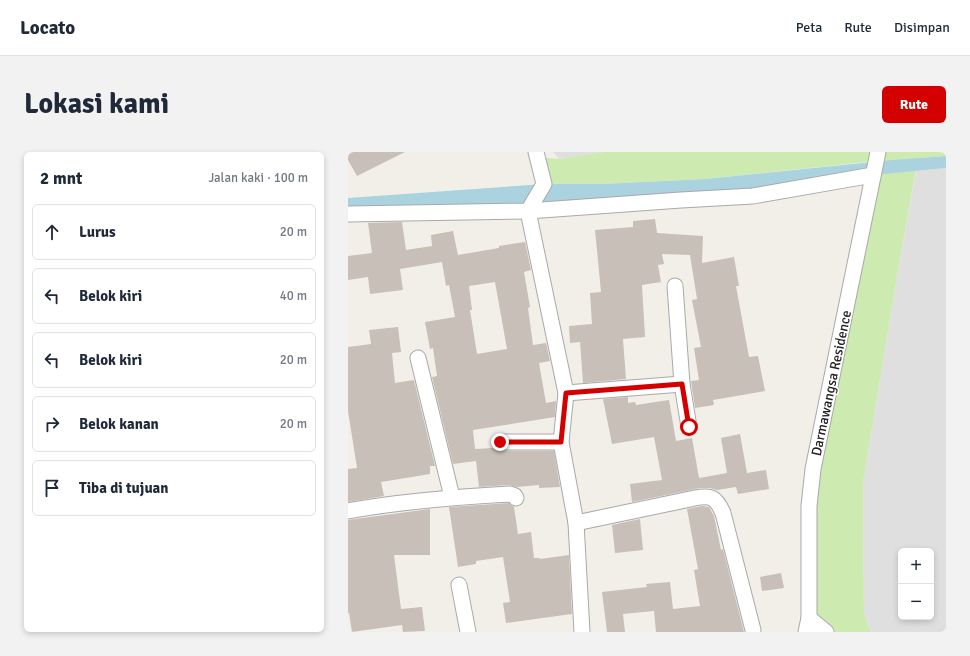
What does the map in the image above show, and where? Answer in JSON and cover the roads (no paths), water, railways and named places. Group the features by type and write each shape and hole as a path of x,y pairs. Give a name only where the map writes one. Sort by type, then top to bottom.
{"street":[{"path":"536,152 544,184 528,211 566,393 561,442 576,523 580,631"},
{"name":"Darmawangsa Residence","path":"808,625 809,506 813,469 878,152"},
{"path":"348,214 528,211 688,199 753,196 873,175"},
{"path":"675,286 682,384 689,427"},
{"path":"418,358 452,497"},
{"path":"566,393 682,384"},
{"path":"500,442 561,442"},
{"path":"348,511 452,497 510,494 516,498"},
{"path":"576,523 695,498 711,497 716,500 723,513 753,630"},
{"path":"459,585 468,632"},
{"path":"808,625 826,632"}],"water":[{"path":"946,156 946,168 873,175 753,196 348,214 348,198 544,184 602,184 706,179"}]}
